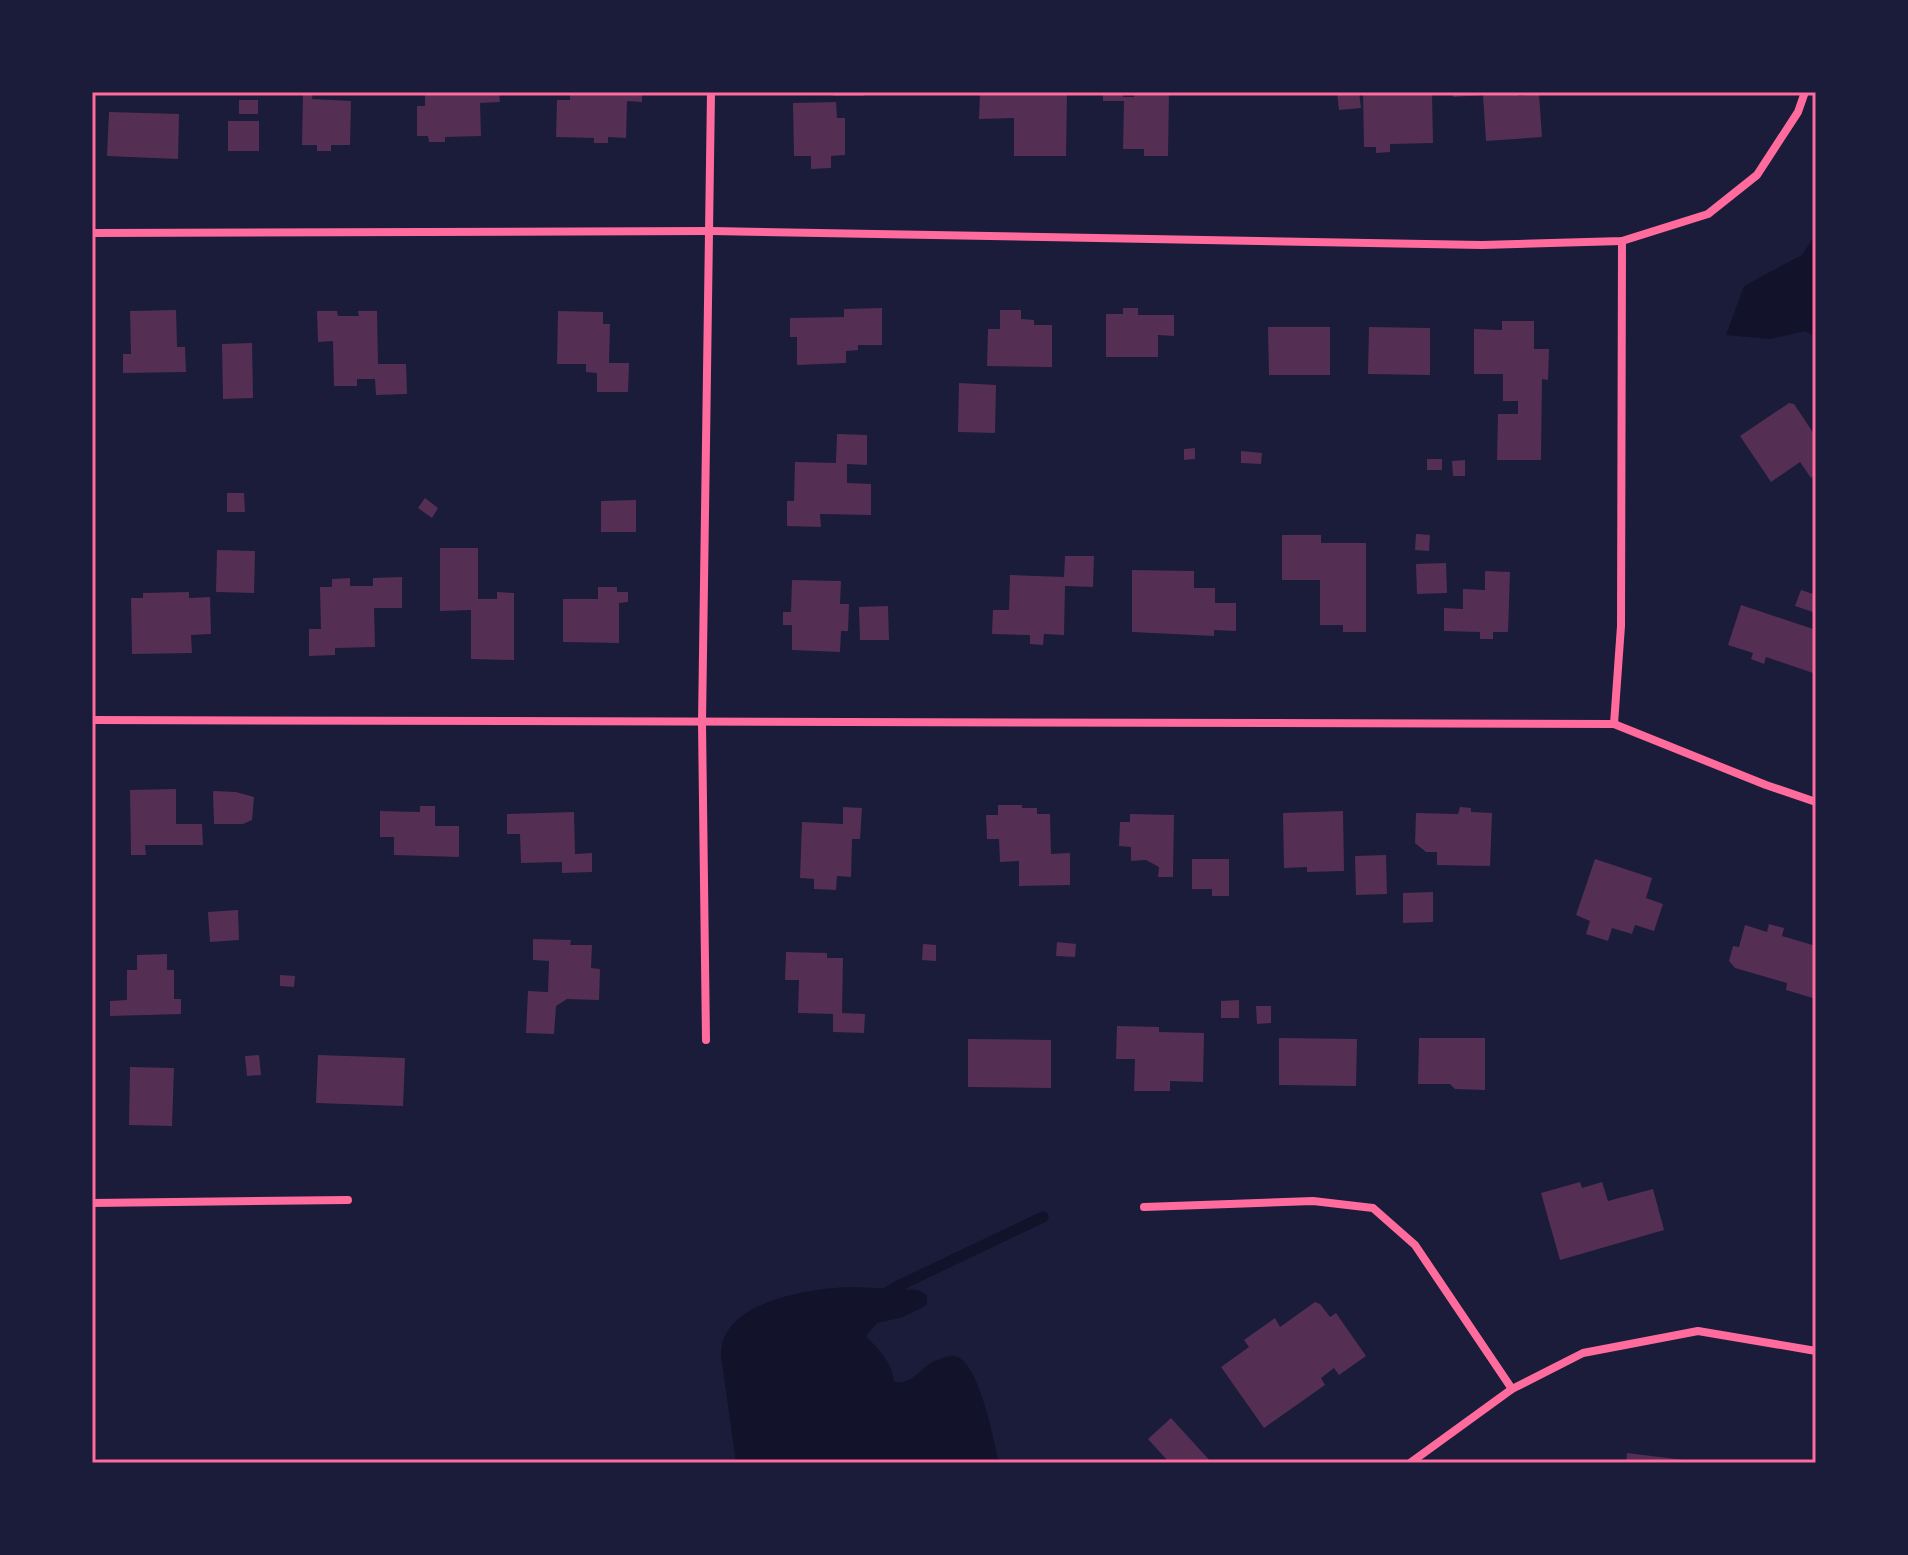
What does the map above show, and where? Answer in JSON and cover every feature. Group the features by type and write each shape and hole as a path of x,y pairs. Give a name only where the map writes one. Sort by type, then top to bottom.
{"street":[{"path":"706,1040 702,723 711,92"},
{"path":"92,233 711,231 1482,245 1622,241 1708,214 1757,175 1798,112 1805,92"},
{"path":"1614,724 1621,626 1622,241"},
{"path":"92,720 1614,724 1816,802"},
{"path":"92,1203 348,1200"},
{"path":"1144,1207 1313,1201 1373,1208 1415,1245 1512,1389"},
{"path":"1410,1463 1512,1389 1583,1353 1698,1331 1816,1351"}],"shaded area":[{"path":"1816,233 1816,337 1805,331 1770,339 1726,335 1744,286 1802,255"},
{"path":"852,1287 918,1290 927,1295 927,1305 903,1317 877,1323 866,1336 888,1362 894,1382 910,1379 931,1363 946,1357 955,1356 964,1361 984,1403 999,1463 736,1463 721,1355 725,1337 735,1322 771,1301 814,1290"}],"building":[{"path":"425,92 499,92 500,102 480,103 481,136 445,137 445,142 429,142 428,136 417,136 417,106 425,106"},
{"path":"570,92 642,92 642,102 627,101 626,138 608,137 608,143 594,143 594,138 556,137 557,100 570,100"},
{"path":"833,92 864,92 864,96 833,96"},
{"path":"980,92 1067,92 1066,156 1014,156 1014,118 979,119"},
{"path":"1103,92 1123,92 1123,97 1134,97 1135,92 1169,92 1168,156 1144,156 1144,149 1123,149 1124,101 1103,101"},
{"path":"1337,92 1359,92 1361,108 1339,110"},
{"path":"1363,92 1432,92 1433,143 1390,144 1390,152 1376,153 1376,147 1364,147"},
{"path":"1453,92 1518,92 1518,96 1539,94 1542,137 1486,141 1483,95 1453,97"},
{"path":"303,93 313,93 312,99 351,101 350,145 331,145 331,151 317,151 317,145 302,145"},
{"path":"239,100 258,100 258,114 239,114"},
{"path":"836,102 837,118 845,118 845,155 831,156 831,168 811,169 811,156 794,156 793,103"},
{"path":"109,112 179,114 178,159 107,156"},
{"path":"228,121 259,121 259,151 228,151"},
{"path":"882,308 882,345 858,345 858,350 846,351 846,363 797,365 797,337 790,337 790,318 844,317 844,309"},
{"path":"1123,308 1138,308 1138,315 1174,315 1174,336 1158,335 1158,357 1106,357 1106,314 1123,314"},
{"path":"176,310 177,347 185,347 186,372 123,373 123,354 131,354 130,311"},
{"path":"1000,310 1021,310 1021,319 1034,320 1034,325 1052,325 1052,367 987,366 988,329 1000,329"},
{"path":"317,311 337,311 338,316 359,316 358,311 377,311 378,364 406,364 407,394 376,395 375,379 357,379 357,386 334,386 333,341 318,342"},
{"path":"558,311 603,312 603,324 610,324 609,363 629,363 628,392 597,392 597,373 586,372 586,364 557,364"},
{"path":"1502,321 1534,321 1534,349 1549,349 1548,380 1542,379 1541,460 1497,460 1498,414 1518,414 1518,401 1503,401 1503,374 1474,374 1474,329 1502,330"},
{"path":"1268,327 1330,327 1330,375 1269,375"},
{"path":"1369,327 1430,328 1430,375 1368,374"},
{"path":"252,343 253,398 223,399 222,344"},
{"path":"959,383 996,385 995,433 958,432"},
{"path":"1789,403 1794,404 1816,437 1816,474 1811,478 1800,462 1771,482 1740,436"},
{"path":"837,434 867,435 867,465 847,464 847,483 871,484 871,515 820,514 821,527 787,526 787,501 794,501 795,462 836,463"},
{"path":"1195,448 1195,459 1184,460 1184,449"},
{"path":"1241,451 1262,453 1261,464 1241,463"},
{"path":"1427,459 1442,459 1442,470 1427,470"},
{"path":"1465,460 1465,476 1453,476 1452,461"},
{"path":"227,493 244,493 245,512 227,512"},
{"path":"425,498 438,508 432,518 418,508"},
{"path":"636,500 636,532 601,532 601,501"},
{"path":"1416,534 1430,535 1429,551 1415,550"},
{"path":"1282,535 1321,535 1321,543 1366,543 1366,632 1343,632 1343,625 1320,625 1320,580 1282,580"},
{"path":"440,548 478,548 478,599 497,599 497,592 514,593 514,660 471,659 471,610 440,611"},
{"path":"217,550 255,551 254,593 216,592"},
{"path":"1065,556 1094,556 1093,587 1065,586 1064,635 1044,634 1043,645 1030,644 1030,635 992,634 993,610 1009,610 1010,575 1064,577"},
{"path":"1446,563 1447,593 1417,594 1416,564"},
{"path":"1132,570 1194,571 1194,588 1215,588 1215,603 1236,603 1236,631 1214,630 1214,636 1132,632"},
{"path":"1485,571 1510,572 1508,632 1493,632 1493,639 1480,639 1480,632 1444,631 1444,608 1463,609 1463,589 1485,590"},
{"path":"402,577 402,608 374,608 375,647 335,648 335,655 309,656 309,629 321,629 320,587 332,587 332,579 350,578 350,586 373,586 373,578"},
{"path":"792,580 841,581 840,604 849,604 848,631 841,631 840,652 792,650 792,625 783,625 783,612 791,612"},
{"path":"598,587 617,587 617,592 628,592 628,602 619,603 619,643 563,642 563,599 598,599"},
{"path":"1801,590 1816,595 1816,613 1795,606"},
{"path":"189,592 189,598 210,597 211,634 191,635 192,653 132,654 131,598 143,598 143,593"},
{"path":"1741,605 1816,630 1816,674 1766,657 1764,664 1751,659 1753,653 1728,645"},
{"path":"888,606 889,640 860,640 859,607"},
{"path":"176,789 176,824 202,824 203,845 145,845 146,855 131,855 130,790"},
{"path":"213,791 254,797 252,820 243,824 214,824"},
{"path":"998,805 1022,805 1022,808 1037,808 1037,814 1050,814 1051,854 1070,853 1070,885 1019,886 1019,861 1000,862 999,839 987,839 986,815 998,815"},
{"path":"420,806 435,806 435,826 459,826 459,857 394,855 394,837 380,837 380,811 420,812"},
{"path":"843,807 862,808 860,839 852,839 851,877 837,876 836,890 814,889 814,879 800,878 802,822 843,824"},
{"path":"1460,807 1471,808 1471,812 1492,813 1490,866 1437,865 1437,852 1426,852 1415,843 1416,813 1458,814"},
{"path":"1343,811 1344,871 1307,872 1307,867 1284,868 1283,813"},
{"path":"574,812 575,854 592,853 592,872 562,873 562,862 521,863 520,834 507,834 507,814"},
{"path":"1130,814 1174,815 1173,877 1158,877 1159,867 1146,860 1131,861 1131,847 1119,846 1120,822 1130,822"},
{"path":"1386,855 1387,894 1356,895 1355,856"},
{"path":"1192,859 1229,859 1229,896 1212,896 1212,889 1192,889"},
{"path":"1595,859 1652,878 1646,898 1663,904 1654,931 1635,925 1632,934 1612,928 1608,941 1586,934 1590,921 1576,915"},
{"path":"1433,892 1433,922 1403,923 1403,893"},
{"path":"238,910 239,940 210,942 208,912"},
{"path":"1769,924 1784,928 1782,936 1816,946 1816,999 1786,990 1787,983 1735,968 1729,961 1733,946 1739,947 1745,925 1767,932"},
{"path":"533,939 571,940 570,945 592,945 591,968 600,969 599,1000 567,999 556,1006 554,1034 526,1033 528,991 548,992 549,961 533,960"},
{"path":"1057,942 1076,944 1075,957 1056,956"},
{"path":"923,944 936,945 936,961 922,960"},
{"path":"786,952 827,953 827,958 843,958 842,1013 865,1014 864,1033 833,1032 833,1014 798,1013 799,980 785,980"},
{"path":"167,954 167,970 174,970 174,999 181,999 181,1014 110,1016 110,1001 127,1000 127,970 137,970 137,955"},
{"path":"280,975 295,976 294,987 280,986"},
{"path":"1239,1000 1239,1018 1221,1018 1221,1001"},
{"path":"1256,1006 1271,1006 1271,1023 1257,1024"},
{"path":"1117,1026 1159,1027 1159,1032 1204,1033 1203,1082 1170,1081 1170,1091 1134,1091 1135,1059 1116,1059"},
{"path":"1279,1038 1357,1039 1356,1086 1279,1085"},
{"path":"1419,1038 1485,1038 1485,1090 1455,1089 1450,1084 1418,1084"},
{"path":"968,1039 1051,1040 1051,1088 968,1087"},
{"path":"259,1055 261,1075 247,1076 245,1056"},
{"path":"318,1055 405,1058 403,1106 316,1103"},
{"path":"130,1067 174,1068 172,1126 129,1125"},
{"path":"1580,1182 1582,1188 1602,1182 1608,1201 1653,1189 1664,1230 1560,1260 1541,1193"},
{"path":"1315,1302 1330,1317 1336,1313 1366,1356 1339,1375 1334,1368 1321,1378 1325,1385 1264,1428 1221,1367 1249,1347 1244,1340 1275,1318 1280,1327"},
{"path":"1171,1418 1212,1463 1163,1463 1167,1460 1148,1439"},
{"path":"1627,1453 1692,1461 1692,1463 1626,1463"}],"waterway":[{"path":"882,1296 1043,1217"}]}
